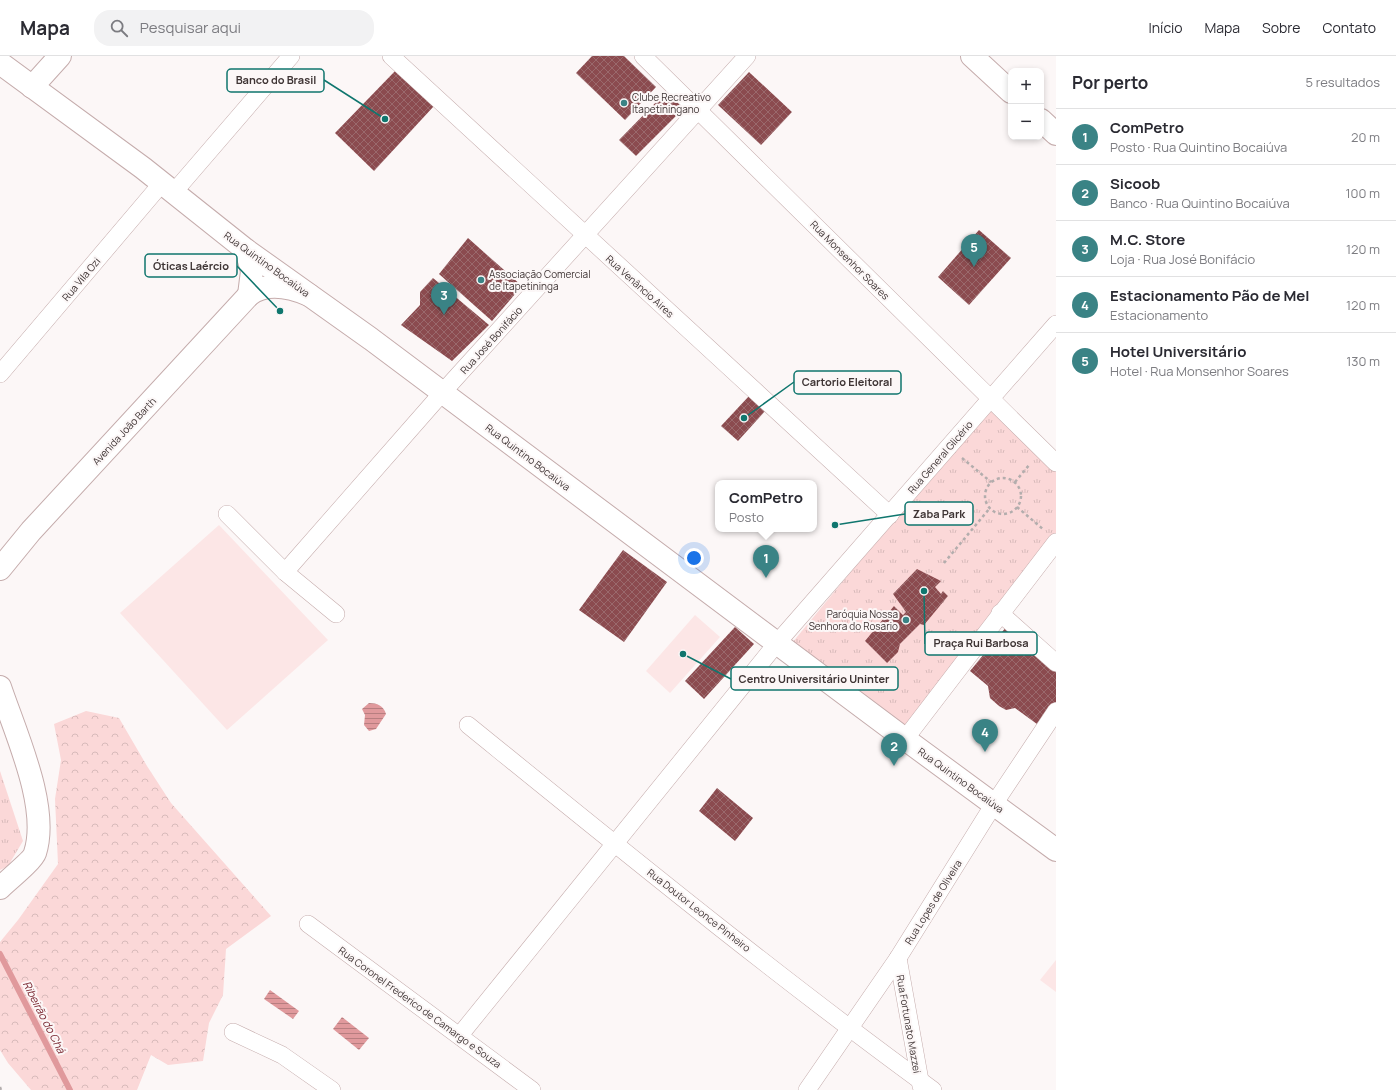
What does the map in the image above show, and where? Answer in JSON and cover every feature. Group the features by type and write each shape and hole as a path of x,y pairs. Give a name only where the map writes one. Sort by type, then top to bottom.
{"main road":[{"path":"32,87 60,56"},
{"path":"972,56 1008,89"},
{"name":"Rua Quintino Bocaiúva","path":"0,63 168,187 246,250 442,393 1056,850"},
{"path":"1044,123 1056,134"},
{"path":"246,250 252,271 249,295"},
{"name":"Avenida João Barth","path":"0,569 31,531 249,295 256,290 281,287 312,297"},
{"path":"0,687 32,782 40,823 34,855 0,888"}],"street":[{"name":"Rua Vila Ozi","path":"0,374 168,187 291,56"},
{"name":"Rua Venâncio Aires","path":"391,56 890,515"},
{"name":"Rua Monsenhor Soares","path":"643,56 699,109 990,400 1056,463"},
{"name":"Rua José Bonifácio","path":"285,572 442,393 747,56"},
{"name":"Rua General Glicério","path":"460,1035 777,643 1056,324"},
{"path":"227,514 285,572 336,614"},
{"path":"905,739 1000,613 1050,536"},
{"path":"1000,613 1056,664"},
{"name":"Rua Lopes de Oliveira","path":"807,1090 848,1028 898,958 994,804 1056,711"},
{"name":"Rua Doutor Leonce Pinheiro","path":"468,725 615,844 848,1028 921,1085 933,1090"},
{"name":"Rua Coronel Frederico de Camargo e Souza","path":"308,924 460,1035 532,1090"},
{"name":"Rua Fortunato Mazzei","path":"898,958 921,1085"},
{"path":"233,1032 282,1055 332,1090"}],"path":[{"path":"949,447 991,482"},
{"path":"1015,482 1042,450"},
{"path":"1002,478 1007,478 1015,482 1021,496 1017,507 1007,513 995,512 990,508 985,498 985,492 991,482 1002,478"},
{"path":"1017,507 1050,536"},
{"path":"944,563 990,508"}],"shaded area":[{"path":"219,525 328,640 227,730 120,613"},
{"path":"695,615 720,637 670,693 646,671"},
{"path":"369,703 380,706 384,709 386,714 376,729 369,731 364,725 365,715 362,709"},
{"path":"1056,960 1056,992 1040,980"},
{"path":"270,990 299,1011 293,1019 264,999"},
{"path":"342,1017 369,1038 359,1050 333,1029"}],"green space":[{"path":"991,402 1056,466 1056,539 902,729 792,643"},
{"path":"86,711 119,718 171,803 271,916 226,949 223,995 209,1023 203,1061 168,1065 151,1055 137,1090 31,1090 8,1063 0,1050 0,942 18,920 58,864 55,799 61,760 54,724"},
{"path":"0,771 23,841 8,866 0,870"}],"building":[{"name":"Clube Recreativo Itapetiningano","path":"592,56 624,56 656,87 625,120 576,73"},
{"path":"397,69 434,106 374,171 335,133"},
{"path":"749,72 792,112 761,145 718,105"},
{"path":"667,91 679,104 680,112 636,156 619,140"},
{"path":"979,230 1011,258 969,305 938,277"},
{"name":"Associação Comercial de Itapetininga","path":"468,238 522,286 492,321 439,274"},
{"path":"433,278 489,325 452,361 401,325 420,305 420,292"},
{"path":"750,395 766,410 738,441 721,426"},
{"path":"623,550 667,582 624,642 579,610"},
{"name":"Paróquia Nossa Senhora do Rosario","path":"917,569 941,581 935,587 941,594 943,591 948,596 924,625 920,624 900,644 898,652 887,663 865,641 894,606 903,615 906,612 893,594"},
{"path":"1007,626 1056,668 1056,704 1041,727 1015,708 1006,710 999,706 990,698 988,686 970,671"},
{"path":"735,627 754,644 704,699 685,681"},
{"path":"717,788 753,818 735,841 699,811"}],"waterway":[{"name":"Ribeirão do Chá","path":"0,954 70,1090"}],"place":[{"name":"Clube Recreativo Itapetiningano","path":"624,103"},
{"name":"Banco do Brasil","path":"385,119"},
{"name":"Hotel Universitário","path":"974,267"},
{"name":"Associação Comercial de Itapetininga","path":"481,280"},
{"name":"Óticas Laércio","path":"280,311"},
{"name":"M.C. Store","path":"444,315"},
{"name":"Cartorio Eleitoral","path":"744,418"},
{"name":"Zaba Park","path":"835,525"},
{"name":"ComPetro","path":"766,578"},
{"name":"Praça Rui Barbosa","path":"924,591"},
{"name":"Paróquia Nossa Senhora do Rosario","path":"906,620"},
{"name":"Centro Universitário Uninter","path":"683,654"},
{"name":"Estacionamento Pão de Mel","path":"985,752"},
{"name":"Sicoob","path":"894,766"}]}
